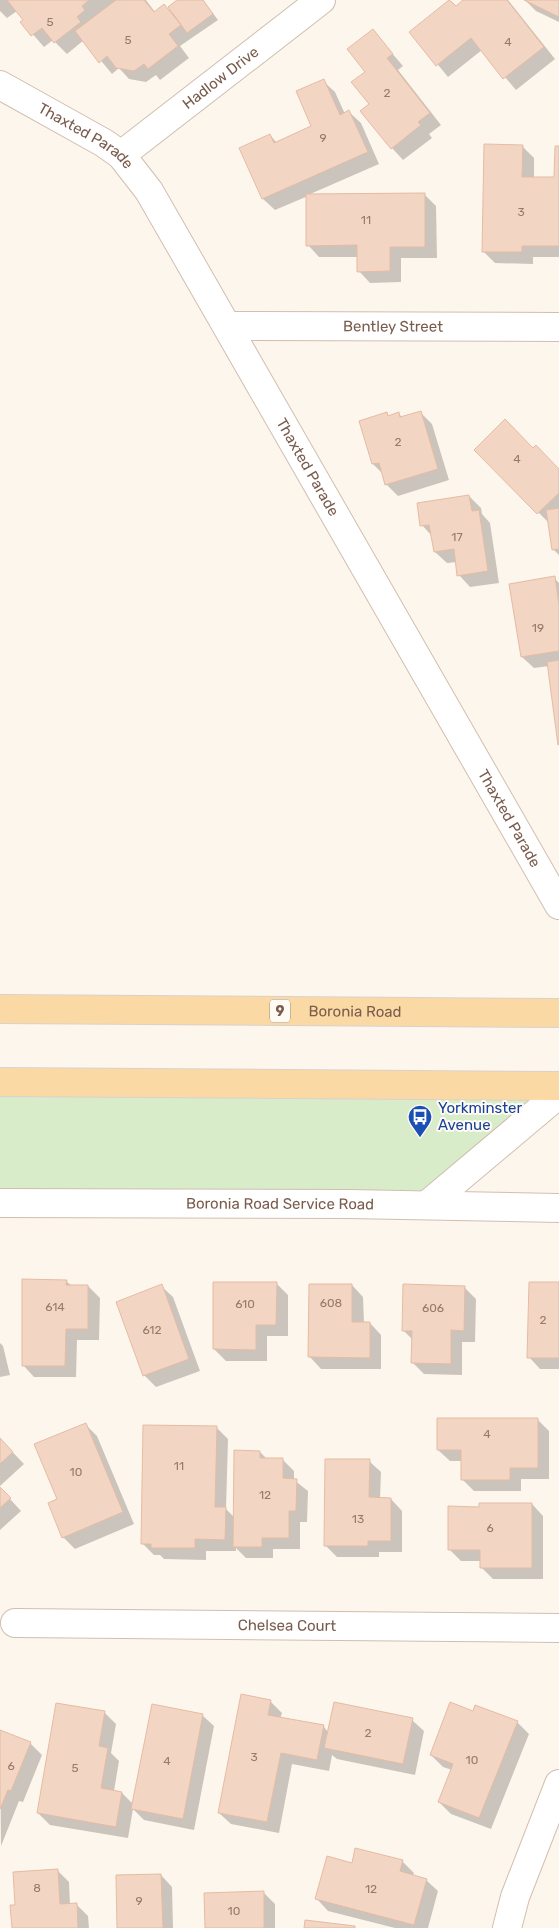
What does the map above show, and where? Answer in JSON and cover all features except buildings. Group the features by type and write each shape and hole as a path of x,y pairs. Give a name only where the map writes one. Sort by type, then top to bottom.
{"main road":[{"name":"Boronia Road","path":"0,1008 559,1013"},
{"path":"0,1082 559,1086"}],"street":[{"name":"Hadlow Drive","path":"121,155 321,0"},
{"name":"Thaxted Parade","path":"0,85 91,134 121,155 149,190 559,905"},
{"name":"Bentley Street","path":"228,326 559,327"},
{"path":"427,1205 559,1094"},
{"name":"Boronia Road Service Road","path":"0,1203 427,1205 559,1208"},
{"name":"Chelsea Court","path":"15,1623 559,1628"},
{"path":"507,1928 515,1897 559,1784"}],"green space":[{"path":"0,1082 559,1086 427,1205 0,1203"}],"place":[{"name":"Yorkminster Avenue","path":"420,1138"}]}
